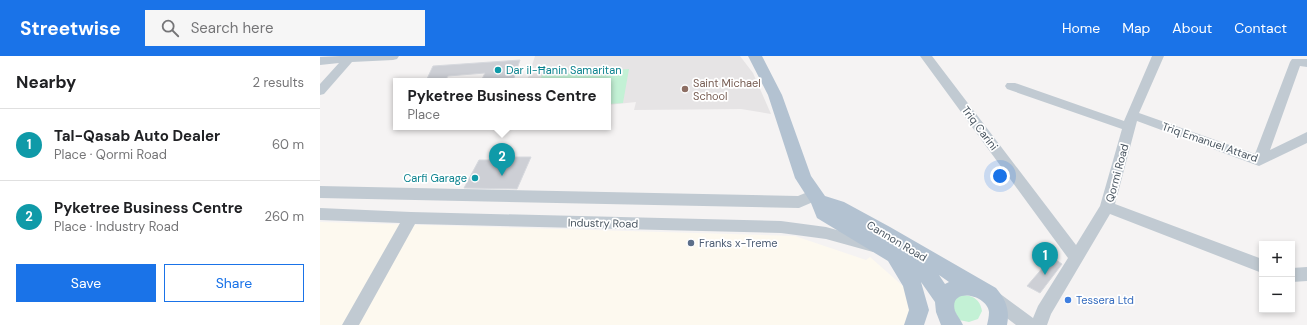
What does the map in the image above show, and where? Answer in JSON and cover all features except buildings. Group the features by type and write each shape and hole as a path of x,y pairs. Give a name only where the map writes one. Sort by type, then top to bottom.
{"main road":[{"name":"Cannon Road","path":"755,56 775,95 802,178 817,198 823,213 888,252 917,267 930,278 945,315"},
{"name":"Cannon Road","path":"817,198 838,207 884,232 973,286 984,290 992,298"},
{"path":"888,252 912,283 919,310 914,325"},
{"path":"945,315 952,290 958,287 973,286"},
{"path":"992,298 999,310 1000,317 997,325"}],"street":[{"path":"325,61 345,58 393,56"},
{"name":"Triq Carini","path":"926,56 1076,257"},
{"name":"Qormi Road","path":"1039,325 1044,311 1107,207 1131,121 1158,56"},
{"path":"320,91 345,58"},
{"path":"1260,161 1302,63"},
{"name":"Triq Emanuel Attard","path":"1011,86 1260,161 1307,138"},
{"path":"320,192 799,202 817,198"},
{"path":"1107,207 1259,265"},
{"name":"Industry Road","path":"320,214 411,218 781,227 826,233 888,252"},
{"path":"350,325 411,218"},
{"path":"1295,275 1307,274"},
{"path":"992,298 1029,325"}],"shaded area":[{"name":"Saint Michael School","path":"535,56 740,56 753,73 771,114 741,109 634,110 636,102 611,105 611,78 528,78"},
{"path":"320,222 795,236 866,260 870,257 904,287 911,318 907,325 320,325"}],"green space":[{"path":"629,69 623,103 611,104 611,78 541,78 542,75"},
{"path":"955,295 964,295 976,299 981,306 982,311 978,319 969,322 959,320 950,302"}],"place":[{"name":"Dar il-Ħanin Samaritan","path":"498,70"},
{"name":"Saint Michael School","path":"685,89"},
{"name":"Pyketree Business Centre","path":"502,176"},
{"name":"Carfi Garage","path":"475,178"},
{"name":"Franks x-Treme","path":"691,243"},
{"name":"Tal-Qasab Auto Dealer","path":"1045,275"},
{"name":"Tessera Ltd","path":"1068,300"}]}
